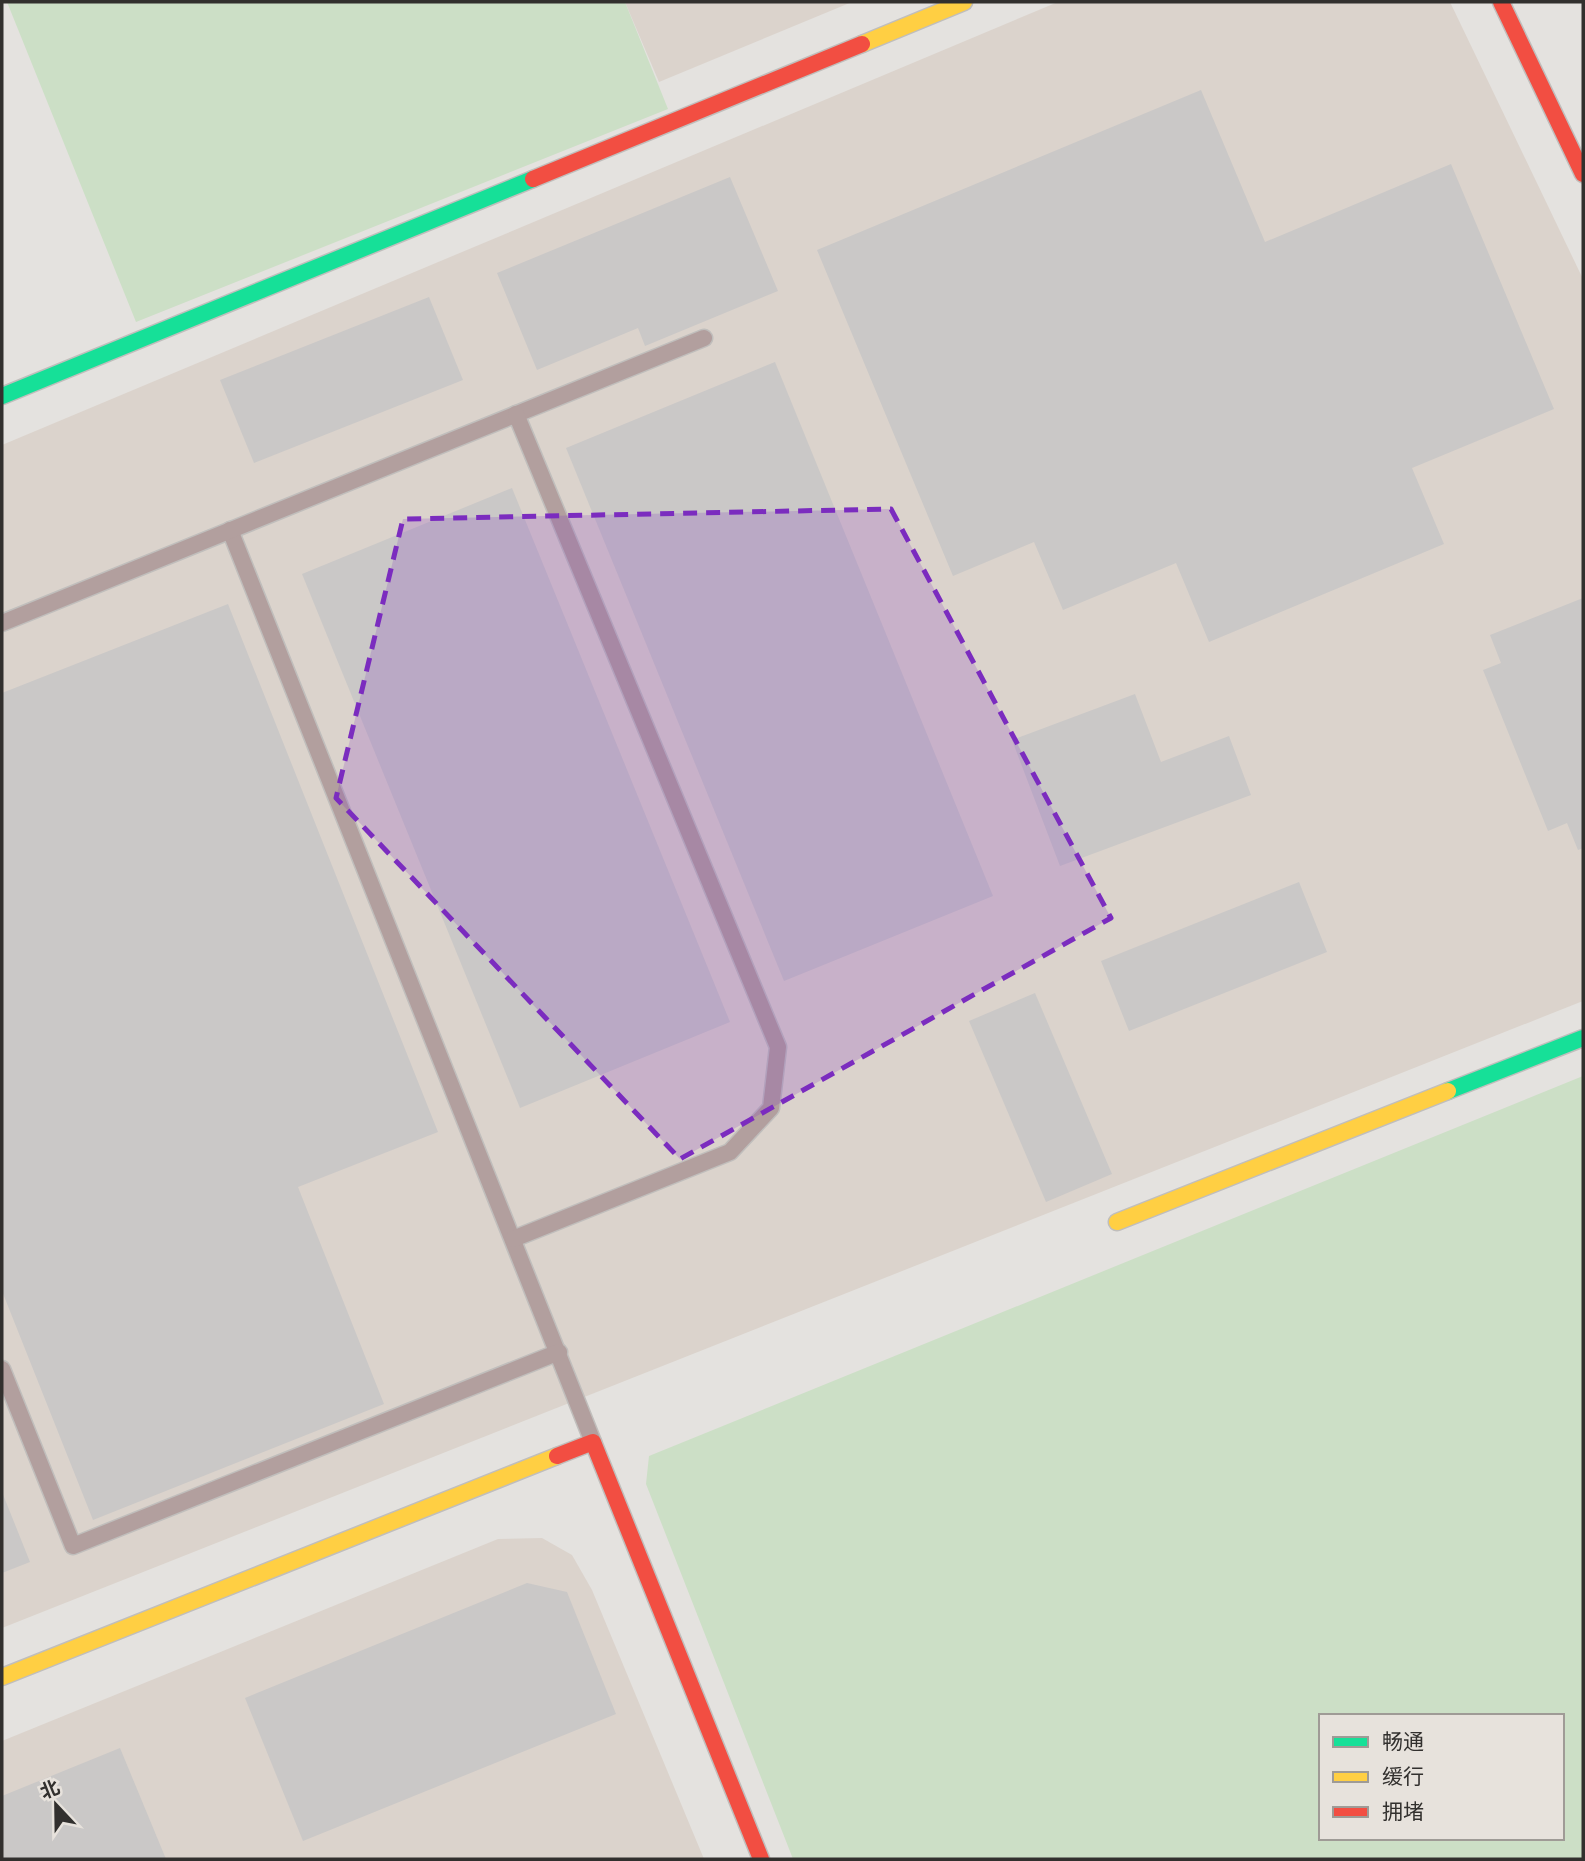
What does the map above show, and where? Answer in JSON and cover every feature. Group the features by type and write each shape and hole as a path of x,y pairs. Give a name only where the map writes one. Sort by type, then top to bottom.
{"street":[{"path":"2,396 964,2"},
{"path":"1501,2 1583,174"},
{"path":"1117,1222 1583,1038"},
{"path":"2,1677 593,1442 761,1859"}],"lane":[{"path":"2,623 704,338"},
{"path":"513,1239 730,1152 771,1108 778,1047 516,414"},
{"path":"230,530 593,1442"},
{"path":"2,1369 73,1546 559,1352"}],"highlighted area":[{"path":"891,509 1111,918 680,1159 336,798 403,519"}],"shaded area":[{"path":"625,2 852,2 659,82"},
{"path":"1058,2 1450,2 1583,279 1583,1001 2,1628 2,445"},
{"path":"542,1538 572,1555 592,1590 704,1859 2,1859 2,1741 498,1539"}],"green space":[{"path":"7,2 625,2 668,109 136,322"},
{"path":"1583,1076 1583,1859 793,1859 646,1484 649,1456"}],"building":[{"path":"1201,90 1265,242 1451,164 1554,409 1412,468 1444,544 1209,642 1176,563 1063,610 1034,542 953,576 817,250"},
{"path":"730,177 778,291 645,346 638,328 537,370 497,273"},
{"path":"429,297 463,380 254,463 220,380"},
{"path":"775,362 993,896 784,981 566,448"},
{"path":"512,488 730,1022 520,1108 302,574"},
{"path":"1583,598 1583,848 1578,850 1567,823 1548,831 1483,670 1501,663 1490,635"},
{"path":"228,604 438,1132 298,1187 384,1404 93,1520 2,1291 2,693"},
{"path":"1135,694 1161,762 1229,736 1251,795 1060,866 1012,740"},
{"path":"1299,882 1327,952 1129,1031 1101,961"},
{"path":"1035,993 1112,1174 1046,1202 969,1021"},
{"path":"2,1492 30,1562 2,1573"},
{"path":"527,1583 567,1592 616,1714 303,1841 245,1698"},
{"path":"120,1748 166,1859 2,1859 2,1796"}],"traffic: fast":[{"path":"2,396 533,179"},
{"path":"1448,1091 1583,1038"}],"traffic: slow":[{"path":"862,44 964,2"},
{"path":"1117,1222 1448,1091"},
{"path":"2,1677 557,1456"}],"traffic: jam":[{"path":"1501,2 1583,174"},
{"path":"533,179 862,44"},
{"path":"557,1456 593,1442 761,1859"}]}
